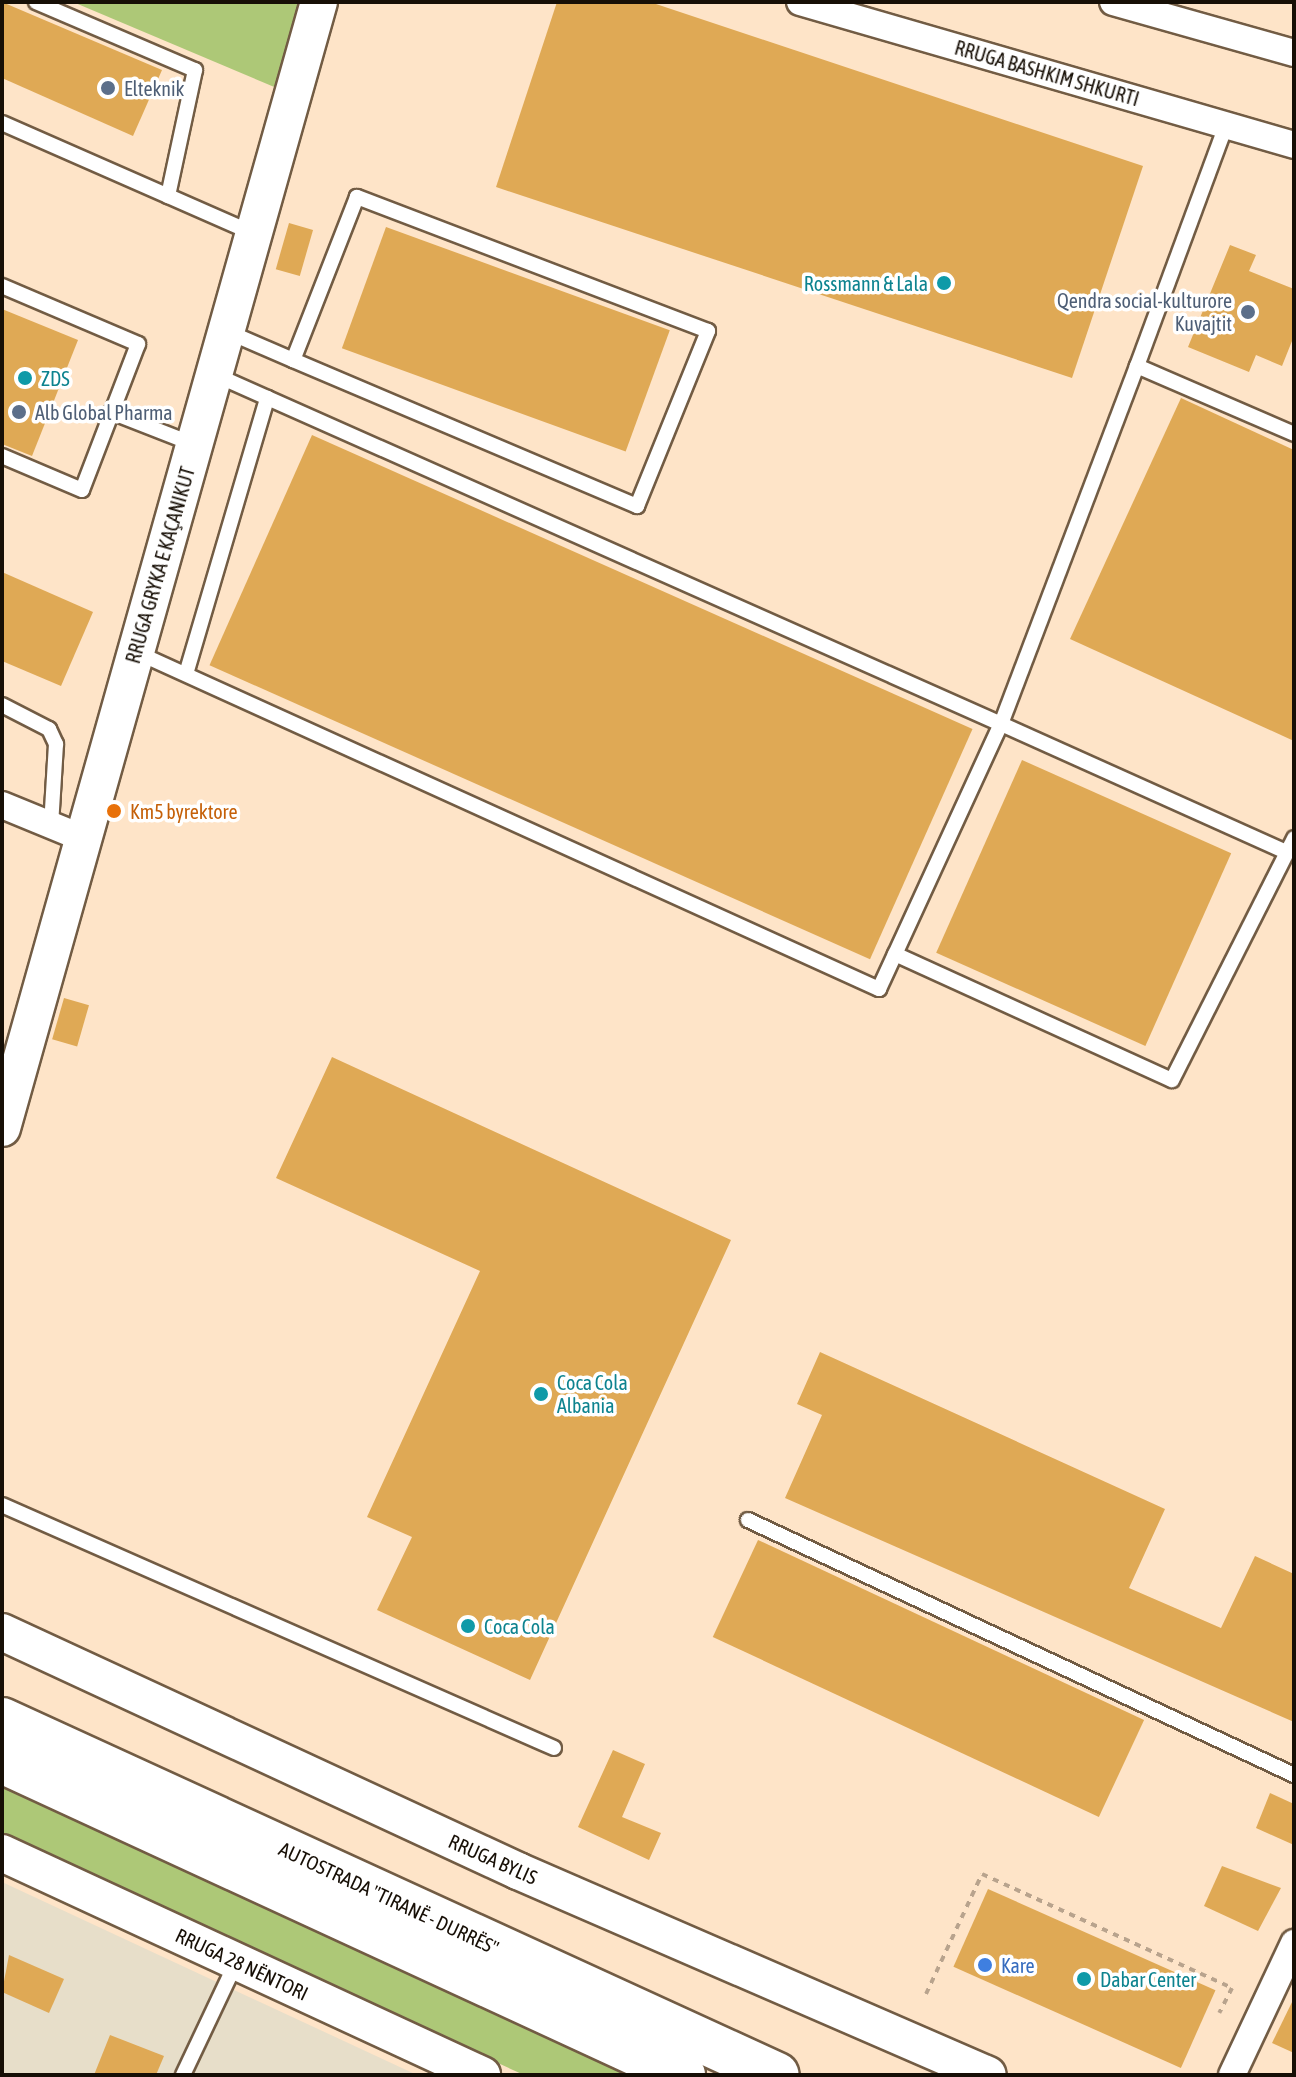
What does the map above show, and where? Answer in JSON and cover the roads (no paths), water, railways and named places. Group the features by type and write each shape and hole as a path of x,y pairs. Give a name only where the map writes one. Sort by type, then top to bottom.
{"highway":[{"name":"AUTOSTRADA \"TIRANË - DURRËS\"","path":"2,1720 777,2075"},
{"name":"AUTOSTRADA \"TIRANË - DURRËS\"","path":"2,1761 683,2075"}],"main road":[{"name":"RRUGA GRYKA E KAÇANIKUT","path":"2,1128 319,2"},
{"name":"RRUGA BYLIS","path":"2,1632 518,1871 988,2075"},
{"name":"RRUGA 28 NËNTORI","path":"2,1853 482,2075"}],"street":[{"name":"RRUGA BASHKIM SHKURTI","path":"800,2 1294,145"},
{"path":"1113,2 1294,53"},
{"path":"2,805 85,839"},
{"path":"1232,2075 1294,1943"}],"lane":[{"path":"36,2 195,70 168,196"},
{"path":"2,123 252,233"},
{"path":"136,651 879,989 1001,724 1226,125"},
{"path":"226,331 293,360 637,506 708,331 357,197 293,360"},
{"path":"2,286 138,344 82,490 2,456"},
{"path":"1137,366 1294,434"},
{"path":"214,374 1284,851"},
{"path":"186,674 267,398"},
{"path":"111,412 194,444"},
{"path":"4,707 49,729 56,744 51,825"},
{"path":"895,954 1172,1080 1284,851 1294,838"},
{"path":"2,1505 554,1748"},
{"path":"748,1520 1294,1775"},
{"path":"183,2075 237,1962"}],"place":[{"name":"Elteknik","path":"108,88"},
{"name":"Rossmann & Lala","path":"944,283"},
{"name":"Qendra social-kulturore Kuvajtit","path":"1248,312"},
{"name":"ZDS","path":"25,378"},
{"name":"Alb Global Pharma","path":"19,412"},
{"name":"Km5 byrektore","path":"114,811"},
{"name":"Coca Cola Albania","path":"541,1394"},
{"name":"Coca Cola","path":"468,1626"},
{"name":"Kare","path":"985,1965"},
{"name":"Dabar Center","path":"1084,1979"}]}
